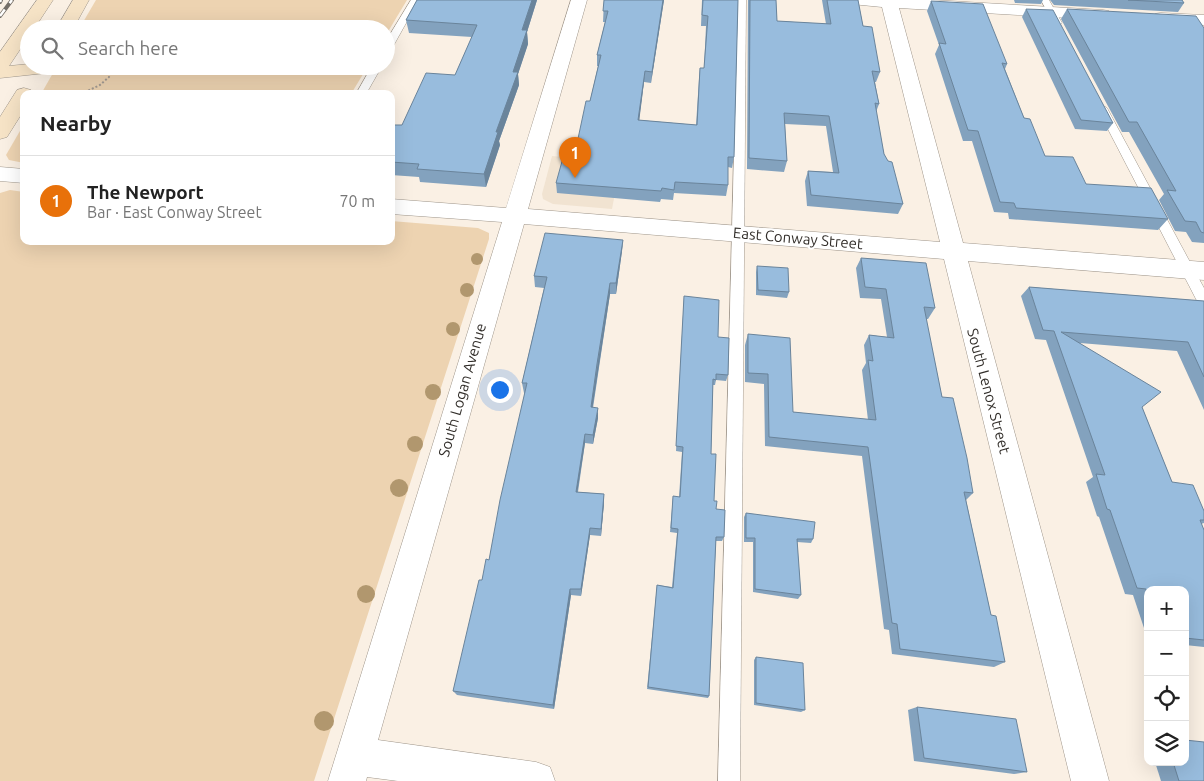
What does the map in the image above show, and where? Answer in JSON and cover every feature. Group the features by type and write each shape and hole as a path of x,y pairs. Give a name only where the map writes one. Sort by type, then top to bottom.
{"main road":[{"path":"31,20 45,0"},
{"path":"69,20 81,0"},
{"path":"0,65 20,36"},
{"path":"0,72 20,70"},
{"path":"26,90 36,75"},
{"path":"0,134 20,101"}],"street":[{"name":"South Logan Avenue","path":"350,769 578,0"},
{"path":"847,0 1048,6 1118,16"},
{"name":"South Lenox Street","path":"889,1 1090,781"},
{"path":"1146,17 1204,20"},
{"path":"0,174 20,176"},
{"name":"East Conway Street","path":"395,206 1196,270"},
{"path":"350,769 536,781"}],"lane":[{"path":"395,34 415,0"},
{"path":"729,781 742,0"},
{"path":"1048,6 1062,32"},
{"path":"363,90 372,75"},
{"path":"1098,101 1196,270 1204,301"}],"path":[{"path":"89,90 100,85 109,75"}],"shaded area":[{"path":"96,0 407,0 395,20 84,20"},
{"path":"52,75 363,75 353,90 43,90"},
{"path":"20,131 20,162 9,160 6,155"},
{"path":"552,156 621,162 612,209 553,204 543,199 542,194"},
{"path":"10,190 20,191 20,245 395,245 395,221 478,228 489,233 489,239 314,781 0,781 0,193"}],"building":[{"path":"417,0 532,0 522,30 527,30 513,72 518,72 496,132 498,132 484,174 417,169 419,164 395,162 395,125 402,125 426,73 455,75 477,25 406,20"},
{"path":"604,0 663,0 652,72 645,71 638,120 697,125 700,68 704,68 708,16 702,15 703,0 738,0 734,157 728,157 728,185 675,182 674,190 662,188 661,191 556,183 566,147 576,148 586,101 590,101 601,55 597,55 608,11 603,11"},
{"path":"750,0 776,0 777,21 831,24 827,0 858,0 863,26 872,27 880,72 872,71 879,104 875,103 884,154 888,161 892,162 903,204 811,195 808,171 839,173 829,116 784,113 787,161 749,158"},
{"path":"1128,0 1182,0 1184,3"},
{"path":"931,1 983,4 1007,64 1002,63 1024,118 1030,119 1045,156 1073,157 1086,184 1151,188 1168,219 1016,208 1014,203 1000,202 978,131 968,130 939,43 946,44"},
{"path":"1026,9 1053,10 1113,123 1081,120"},
{"path":"1067,9 1196,16 1204,28 1204,233 1201,232 1196,222 1185,221 1167,190 1176,191 1137,122 1129,122"},
{"path":"545,233 623,240 616,283 610,283 597,364 591,407 598,408 593,435 585,434 576,492 604,494 601,529 590,528 581,589 570,589 553,705 453,691 479,580 482,580 486,559 489,560 500,500 527,383 522,383 547,277 534,276"},
{"path":"861,258 926,263 935,308 924,307 942,397 953,398 967,458 973,493 964,492 991,615 996,616 1005,662 900,649 897,624 892,623 868,447 769,437 768,374 748,373 748,334 790,338 793,412 876,420 868,360 873,361 869,335 894,338 886,289 865,287"},
{"path":"757,266 788,268 789,292 758,290"},
{"path":"1029,287 1204,301 1204,377 1188,342 1061,332 1161,392 1142,407 1172,482 1193,485 1204,511 1204,520 1200,520 1204,530 1204,640 1189,638 1189,586 1144,586 1144,589 1137,588 1096,474 1105,475 1054,331 1043,330"},
{"path":"684,296 719,300 718,337 729,338 728,375 716,374 716,380 713,379 711,454 716,454 714,501 717,501 716,509 725,510 724,537 716,537 709,696 648,687 657,585 673,588 678,529 671,528 673,496 680,497 683,447 676,446"},
{"path":"746,513 815,522 813,539 797,539 801,595 755,589 755,538 746,538"},
{"path":"756,657 803,663 805,710 756,703"},
{"path":"917,707 1016,719 1027,772 924,758"},
{"path":"1189,740 1204,742 1204,781 1179,781 1174,766 1189,766"}],"railway":[{"path":"0,16 12,0"}],"place":[{"name":"The Newport","path":"575,178"}]}
